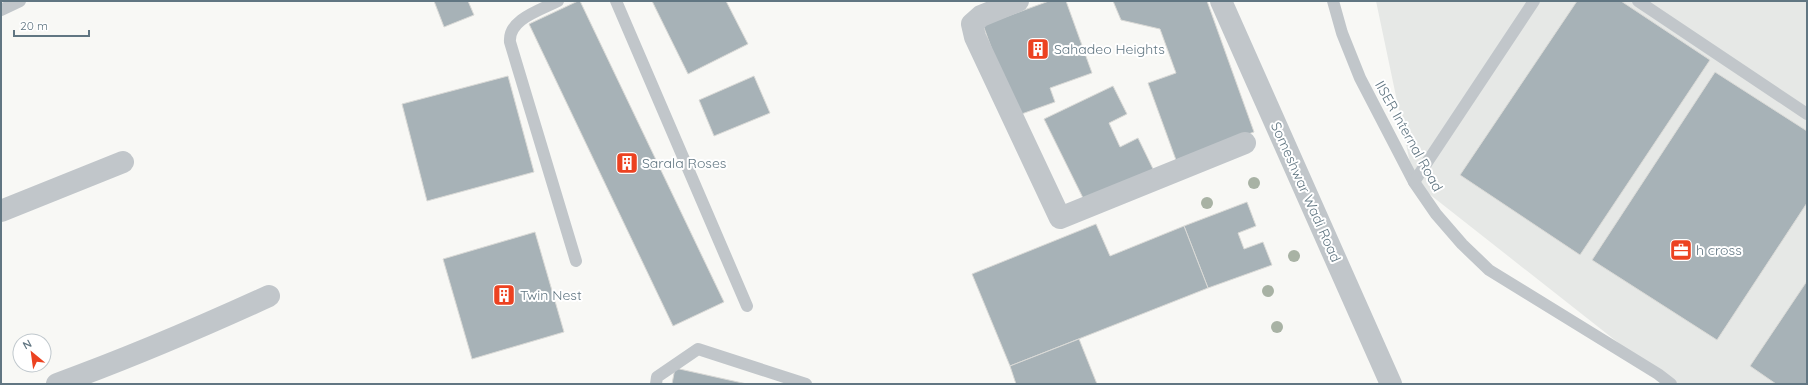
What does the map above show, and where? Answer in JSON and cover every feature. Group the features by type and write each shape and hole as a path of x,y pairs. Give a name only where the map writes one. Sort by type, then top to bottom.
{"street":[{"path":"1018,1 982,16 972,24 975,37 1060,218 1245,142"},
{"name":"Someshwar Wadi Road","path":"1221,1 1391,384"},
{"path":"1,211 123,162"},
{"path":"57,384 191,332 269,296"}],"lane":[{"path":"1,10 20,1"},
{"path":"558,1 519,21 511,32 510,42 576,261"},
{"path":"616,1 747,306"},
{"name":"IISER Internal Road","path":"1333,1 1342,33 1360,78 1414,182 1436,214 1458,239 1489,270 1658,374 1671,384"},
{"path":"1414,182 1534,1"},
{"path":"1638,1 1807,114"},
{"path":"656,384 657,377 698,349 806,384"}],"shaded area":[{"path":"1376,1 1807,1 1807,384 1663,384 1658,374 1414,182"}],"building":[{"path":"434,1 468,1 474,15 444,27"},
{"name":"Sarala Roses","path":"580,1 724,302 673,326 529,24"},
{"path":"652,1 726,1 748,44 688,74"},
{"name":"Sahadeo Heights","path":"1049,1 1066,1 1092,73 1050,88 1055,102 1016,116 983,25"},
{"path":"1113,1 1207,1 1254,132 1176,160 1148,83 1176,73 1160,29 1121,20"},
{"path":"1577,1 1621,1 1710,60 1580,255 1460,175"},
{"path":"1715,72 1807,131 1807,203 1717,340 1592,260"},
{"path":"508,76 534,172 427,201 402,104"},
{"path":"754,76 770,113 714,136 699,100"},
{"path":"1113,86 1127,114 1109,123 1120,147 1138,138 1155,173 1087,206 1044,119"},
{"path":"1247,202 1256,226 1238,233 1244,249 1263,242 1272,265 1208,288 1184,226"},
{"path":"1096,224 1110,256 1184,226 1208,288 1010,366 972,274"},
{"name":"Twin Nest","path":"535,232 564,332 472,359 443,259"},
{"path":"1807,281 1807,384 1776,384 1750,366"},
{"path":"1079,339 1097,384 1016,384 1010,366"},
{"path":"675,368 747,384 672,384"}],"place":[{"name":"Sahadeo Heights","path":"1038,49"},
{"name":"Sarala Roses","path":"627,163"},
{"name":"h cross","path":"1681,250"},
{"name":"Twin Nest","path":"504,295"}]}
